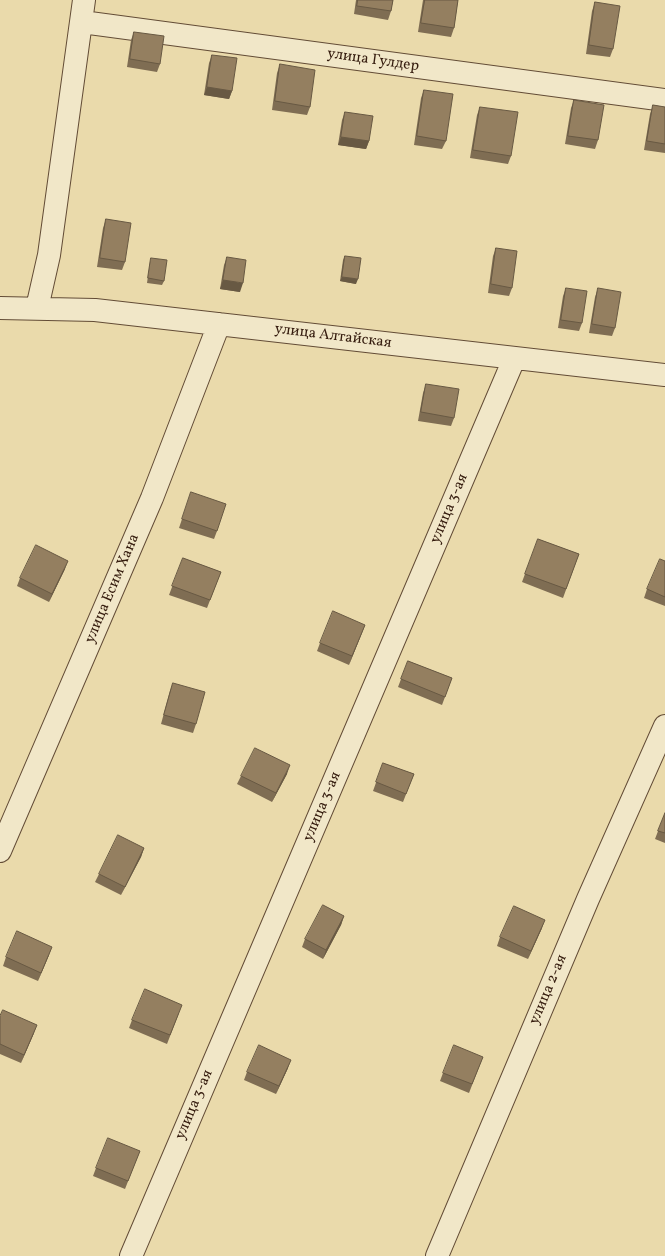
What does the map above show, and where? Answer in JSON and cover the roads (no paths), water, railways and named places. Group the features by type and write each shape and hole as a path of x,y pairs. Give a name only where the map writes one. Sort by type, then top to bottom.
{"street":[{"path":"37,308 49,254 84,0"},
{"name":"улица Гулдер","path":"82,22 665,100"},
{"name":"улица Алтайская","path":"0,308 94,310 665,375"},
{"name":"улица Есим Хана","path":"0,852 152,498 219,324"},
{"name":"улица 3-ая","path":"131,1256 514,359"},
{"name":"улица 2-ая","path":"437,1256 588,899 665,726"}]}
